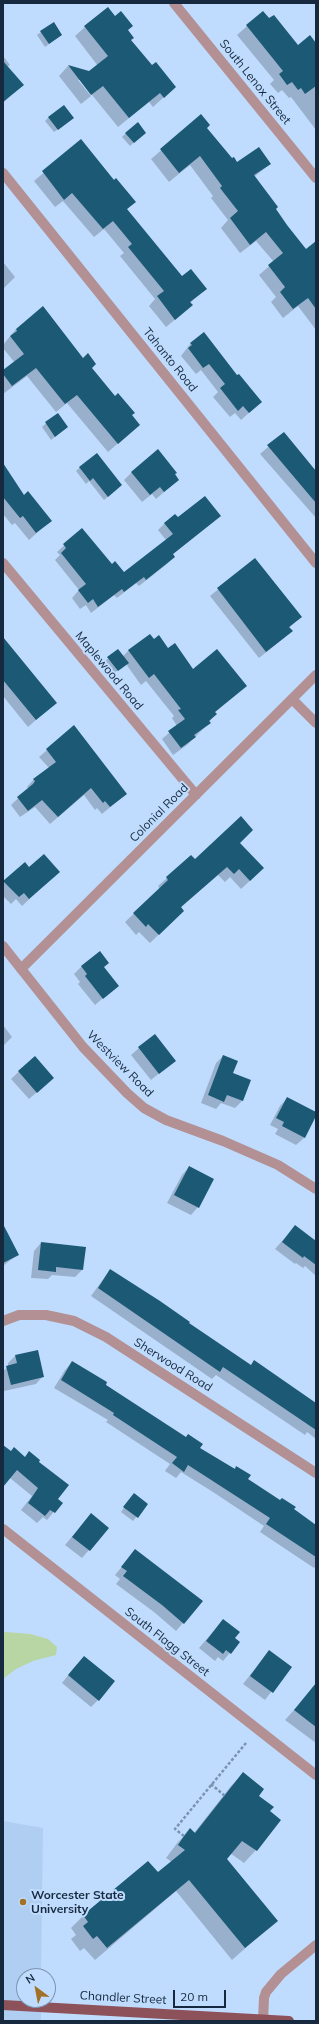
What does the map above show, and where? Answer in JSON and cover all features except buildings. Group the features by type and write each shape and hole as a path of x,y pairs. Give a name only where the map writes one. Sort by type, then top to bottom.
{"main road":[{"name":"Chandler Street","path":"3,2005 289,2021"}],"street":[{"name":"South Lenox Street","path":"174,3 316,178"},
{"name":"Tahanto Road","path":"3,173 316,563"},
{"name":"Maplewood Road","path":"3,563 196,795"},
{"name":"Colonial Road","path":"21,969 316,675"},
{"path":"292,699 316,723"},
{"name":"Westview Road","path":"3,946 83,1047 127,1093 144,1108 166,1120 221,1140 278,1165 316,1189"},
{"name":"Sherwood Road","path":"3,1320 19,1315 46,1315 74,1322 106,1337 316,1473"},
{"name":"South Flagg Street","path":"3,1530 316,1775"},
{"path":"263,2020 264,1998 266,1992 281,1974 316,1945"}],"path":[{"path":"184,1836 175,1829 246,1743"},
{"path":"211,1784 225,1796"}],"shaded area":[{"name":"Worcester State University","path":"3,1821 43,1828 41,1968 16,1968 16,2008 41,2008 41,2021 3,2021"}],"green space":[{"path":"3,1633 30,1634 48,1639 57,1647 56,1655 33,1661 16,1669 3,1679"}],"place":[{"name":"Worcester State University","path":"23,1902"}]}
